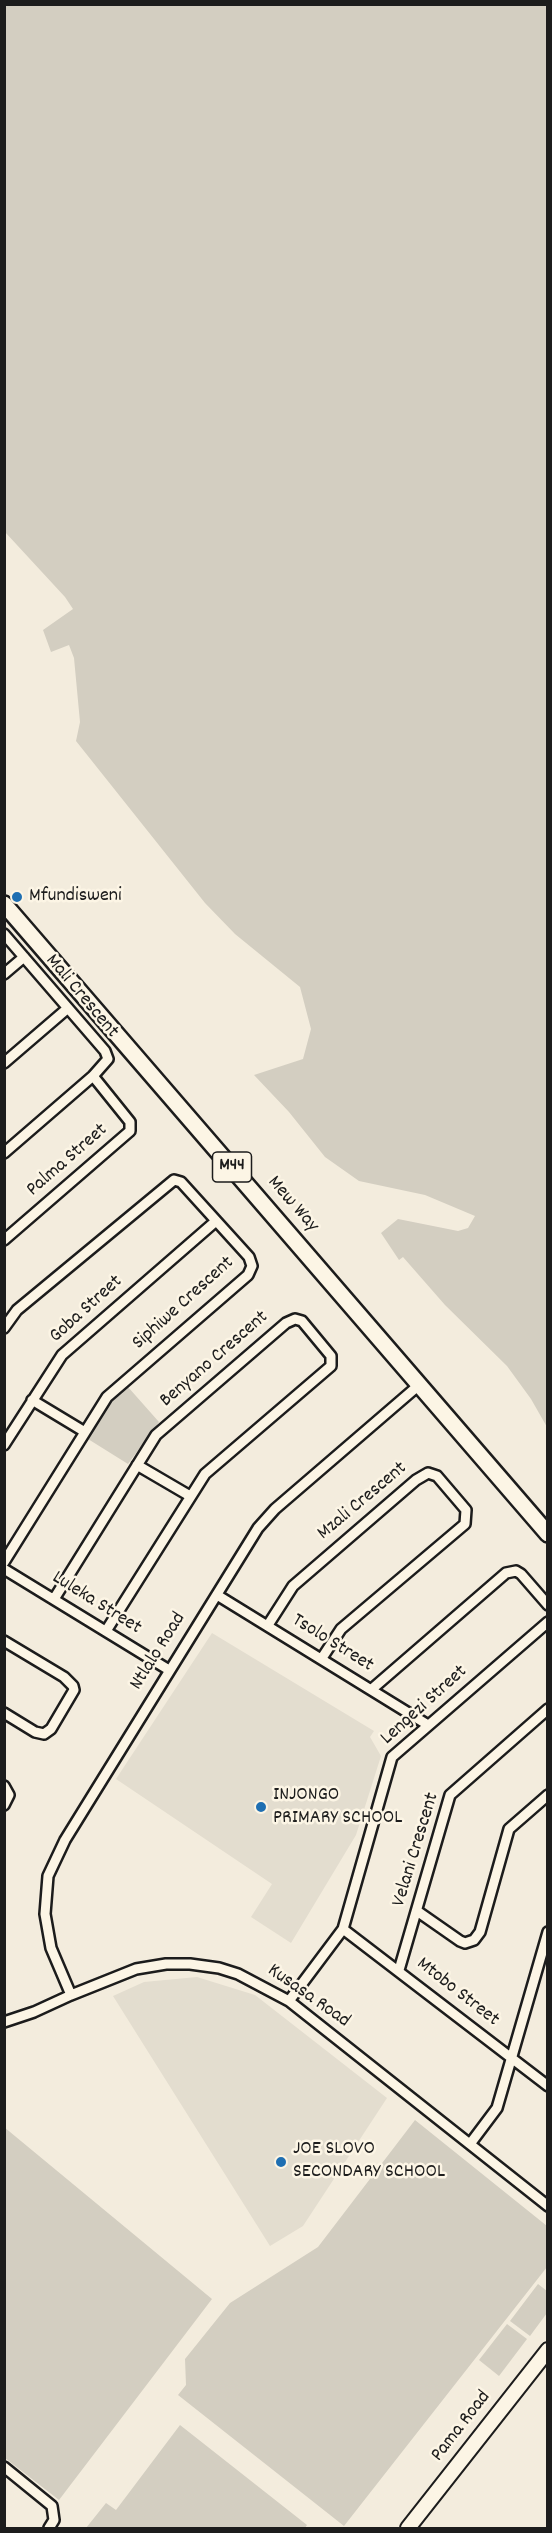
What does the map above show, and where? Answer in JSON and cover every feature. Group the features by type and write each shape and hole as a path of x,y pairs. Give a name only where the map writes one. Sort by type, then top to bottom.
{"main road":[{"name":"Mew Way","path":"4,904 548,1534"}],"street":[{"name":"Mali Crescent","path":"4,934 107,1055 106,1064 4,1153"},
{"path":"4,974 24,957"},
{"path":"4,1063 68,1008"},
{"name":"Palma Street","path":"8,1237 130,1131 130,1122 93,1076"},
{"name":"Siphiwe Crescent","path":"4,1328 17,1310 169,1181 177,1179 181,1182 249,1257 252,1270 111,1392 4,1562"},
{"name":"Goba Street","path":"4,1445 68,1348 216,1221"},
{"path":"4,1226 8,1237"},
{"name":"Benyano Crescent","path":"54,1599 137,1465 162,1430 286,1323 295,1319 302,1321 331,1356 331,1366 205,1474 106,1631"},
{"name":"Ntlalo Road","path":"71,1995 46,1931 45,1896 48,1876 65,1840 258,1528 271,1513 419,1384"},
{"path":"32,1400 85,1432"},
{"path":"137,1465 190,1496"},
{"name":"Mzali Crescent","path":"268,1625 293,1586 416,1480 428,1473 437,1476 466,1510 465,1524 341,1629 322,1658"},
{"name":"Luleka Street","path":"4,1569 169,1670"},
{"path":"372,1689 506,1573 516,1571 521,1574 548,1605"},
{"name":"Tsolo Street","path":"217,1595 428,1725"},
{"name":"Lengezi Street","path":"289,2001 343,1929 389,1763 396,1752 548,1622"},
{"path":"4,1641 64,1677 74,1690 51,1729 44,1734 35,1732 4,1713"},
{"name":"Velani Crescent","path":"399,1970 453,1790 548,1709"},
{"path":"4,1786 9,1795 4,1805"},
{"path":"417,1911 460,1941 465,1943 474,1940 480,1932 509,1829 548,1795"},
{"name":"Mtobo Street","path":"343,1929 548,2086"},
{"path":"470,2144 497,2109 548,1932"},
{"name":"Kusasa Road","path":"4,2022 34,2013 71,1995 136,1969 166,1964 190,1964 219,1968 238,1974 289,2001 548,2206"},
{"name":"Pama Road","path":"408,2529 548,2350"},
{"path":"4,2467 52,2506 54,2520 49,2529"}],"shaded area":[{"path":"5,4 547,5 547,1427 531,1399 507,1366 445,1305 403,1257 399,1260 381,1233 398,1219 458,1231 468,1228 475,1216 425,1195 359,1181 325,1157 289,1112 254,1075 303,1059 311,1029 300,987 235,934 205,903 76,741 80,722 74,658 69,645 51,652 43,630 73,609 65,597 5,532"},
{"path":"128,1387 159,1422 128,1464 88,1439 108,1405"},
{"name":"INJONGO PRIMARY SCHOOL","path":"212,1633 374,1731 370,1737 381,1756 356,1835 291,1943 251,1917 272,1884 116,1779"},
{"name":"JOE SLOVO SECONDARY SCHOOL","path":"197,1977 255,1995 387,2098 303,2226 270,2246 113,1996 144,1982"},
{"path":"415,2120 547,2226 547,2267 344,2526 178,2395 186,2385 185,2359 230,2303 318,2247"},
{"path":"4,2127 212,2299 59,2500 5,2458"},
{"path":"538,2284 547,2291 547,2313 530,2336 510,2321"},
{"path":"507,2324 527,2339 499,2376 479,2360"},
{"path":"180,2425 307,2525 305,2528 86,2528 106,2503 116,2510"}],"place":[{"name":"Mfundisweni","path":"17,897"},
{"name":"INJONGO PRIMARY SCHOOL","path":"261,1807"},
{"name":"JOE SLOVO SECONDARY SCHOOL","path":"281,2162"}]}
